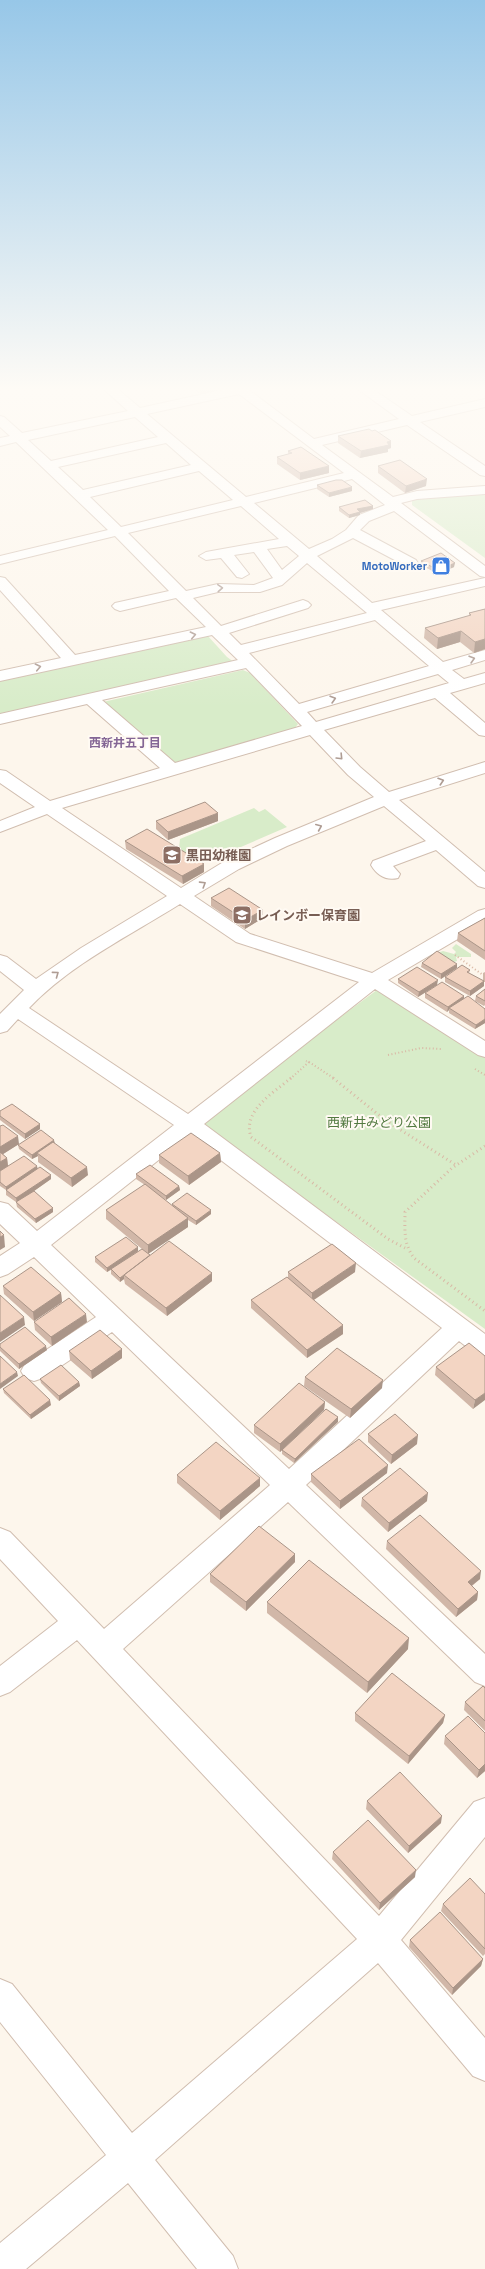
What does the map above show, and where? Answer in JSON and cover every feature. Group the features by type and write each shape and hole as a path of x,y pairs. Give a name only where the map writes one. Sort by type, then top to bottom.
{"street":[{"path":"82,496 216,631 249,662 354,771 385,799 485,882"},
{"path":"236,496 461,685"},
{"path":"0,560 264,496"},
{"path":"382,496 485,573"},
{"path":"120,606 218,588 255,589 277,582 308,556 337,542 352,532 353,526 361,519 415,496"},
{"path":"352,532 412,562"},
{"path":"206,556 258,548 290,541"},
{"path":"258,548 281,578"},
{"path":"225,553 242,574"},
{"path":"0,582 72,660"},
{"path":"237,650 485,582"},
{"path":"0,676 72,660 105,647 163,641 216,631 303,605"},
{"path":"149,627 163,641"},
{"path":"296,710 485,655"},
{"path":"0,719 249,662"},
{"path":"0,827 47,807 171,769 485,678"},
{"path":"438,692 485,731"},
{"path":"91,699 171,769"},
{"path":"0,1026 36,989 88,952 232,866 281,842 385,799 485,767"},
{"path":"0,775 243,938 374,980 485,1050"},
{"path":"391,874 380,865 438,843"},
{"path":"0,1268 36,1244 374,980 485,915"},
{"path":"0,961 36,989"},
{"path":"17,1009 188,1124 485,1347"},
{"path":"0,1210 112,1319 289,1484 485,1672"},
{"path":"34,1371 112,1319"},
{"path":"102,1649 289,1484 458,1327"},
{"path":"0,1540 77,1623 380,1940 485,2064"},
{"path":"0,1683 77,1623"},
{"path":"0,2267 130,2158 380,1940 485,1813"},
{"path":"0,1996 220,2269"}],"path":[{"path":"438,943 483,975"},
{"path":"388,1055 421,1048 440,1048 446,1052"},
{"path":"284,1050 309,1062 343,1084 385,1120 456,1165"},
{"path":"309,1062 254,1110 248,1128 251,1137 388,1239 405,1248 414,1258 485,1311"},
{"path":"470,1066 485,1075"},
{"path":"405,1248 405,1212 456,1165 485,1146"}],"green space":[{"path":"431,496 485,496 485,558 412,505 412,499"},
{"path":"207,635 227,657 234,662 0,715 0,680"},
{"path":"243,670 250,673 298,724 294,729 180,763 171,761 103,702"},
{"path":"254,808 259,812 265,809 287,827 220,856 213,854 198,862 179,849 180,839"},
{"path":"456,944 471,954 471,957 456,957 457,961 451,963 437,953 443,951 454,954 456,952 452,948"},
{"name":"西新井みどり公園","path":"377,990 485,1057 485,1329 198,1122"}],"building":[{"path":"365,500 373,506 357,509 360,512 349,515 339,507"},
{"path":"441,553 455,563 438,570 421,561"},
{"path":"485,609 485,639 475,642 461,631 438,638 425,628 471,615 469,613"},
{"path":"205,802 218,813 168,832 156,821"},
{"path":"147,829 204,864 182,876 125,841"},
{"path":"229,888 263,910 245,920 211,898"},
{"path":"485,918 485,951 458,933"},
{"path":"437,951 457,964 441,974 422,963"},
{"path":"462,965 470,970 467,972 484,981 470,991 445,977"},
{"path":"417,967 438,980 419,992 398,979"},
{"path":"442,982 464,996 448,1007 425,993"},
{"path":"485,989 485,1001 476,996"},
{"path":"468,996 485,1009 485,1019 476,1025 449,1008"},
{"path":"12,1104 40,1124 25,1134 0,1116 0,1111"},
{"path":"3,1125 18,1136 0,1147 0,1126"},
{"path":"41,1130 54,1140 32,1155 18,1145"},
{"path":"191,1133 220,1153 188,1176 159,1155"},
{"path":"53,1142 87,1167 71,1178 37,1153"},
{"path":"0,1152 7,1158 0,1162"},
{"path":"24,1156 37,1166 6,1187 0,1182 0,1171"},
{"path":"150,1165 179,1186 166,1196 136,1174"},
{"path":"40,1167 51,1175 16,1198 6,1190"},
{"path":"145,1184 188,1218 148,1245 106,1210"},
{"path":"34,1191 53,1208 35,1219 16,1202"},
{"path":"187,1193 211,1210 196,1221 172,1204"},
{"path":"0,1231 4,1235 0,1237"},
{"path":"126,1237 138,1247 107,1268 95,1257"},
{"path":"169,1241 212,1273 166,1308 124,1275"},
{"path":"332,1244 356,1263 312,1293 288,1272"},
{"path":"142,1249 150,1255 120,1278 111,1269"},
{"path":"31,1267 61,1293 33,1312 3,1286"},
{"path":"287,1277 343,1325 307,1350 251,1300"},
{"path":"0,1295 24,1317 0,1333"},
{"path":"69,1298 86,1314 51,1337 34,1322"},
{"path":"25,1327 46,1346 19,1364 0,1347 0,1344"},
{"path":"100,1330 122,1349 91,1371 69,1351"},
{"path":"469,1343 485,1356 485,1393 475,1400 436,1367"},
{"path":"337,1348 383,1380 351,1409 305,1377"},
{"path":"0,1356 17,1372 0,1384"},
{"path":"61,1365 79,1382 59,1396 40,1379"},
{"path":"24,1375 50,1400 30,1415 3,1389"},
{"path":"299,1383 325,1402 280,1444 254,1425"},
{"path":"326,1409 338,1417 295,1459 282,1450"},
{"path":"395,1414 418,1435 392,1455 368,1434"},
{"path":"359,1439 388,1465 340,1501 311,1474"},
{"path":"216,1442 260,1478 220,1511 177,1475"},
{"path":"400,1468 428,1493 389,1523 362,1498"},
{"path":"420,1515 481,1571 468,1582 478,1592 458,1609 387,1541"},
{"path":"259,1526 295,1554 246,1602 210,1574"},
{"path":"309,1560 409,1638 368,1682 267,1602"},
{"path":"392,1673 445,1715 409,1756 355,1713"},
{"path":"483,1686 485,1688 485,1721 465,1702"},
{"path":"468,1716 485,1733 485,1764 479,1770 445,1736"},
{"path":"400,1772 442,1816 409,1846 367,1801"},
{"path":"368,1820 416,1870 380,1903 333,1852"},
{"path":"470,1878 485,1894 485,1949 443,1904"},
{"path":"440,1912 483,1959 453,1988 410,1940"}],"place":[{"name":"MotoWorker","path":"441,566"},
{"name":"黒田幼稚園","path":"172,855"},
{"name":"レインボー保育園","path":"242,915"}],"district":[{"name":"西新井五丁目","path":"125,743"}]}
